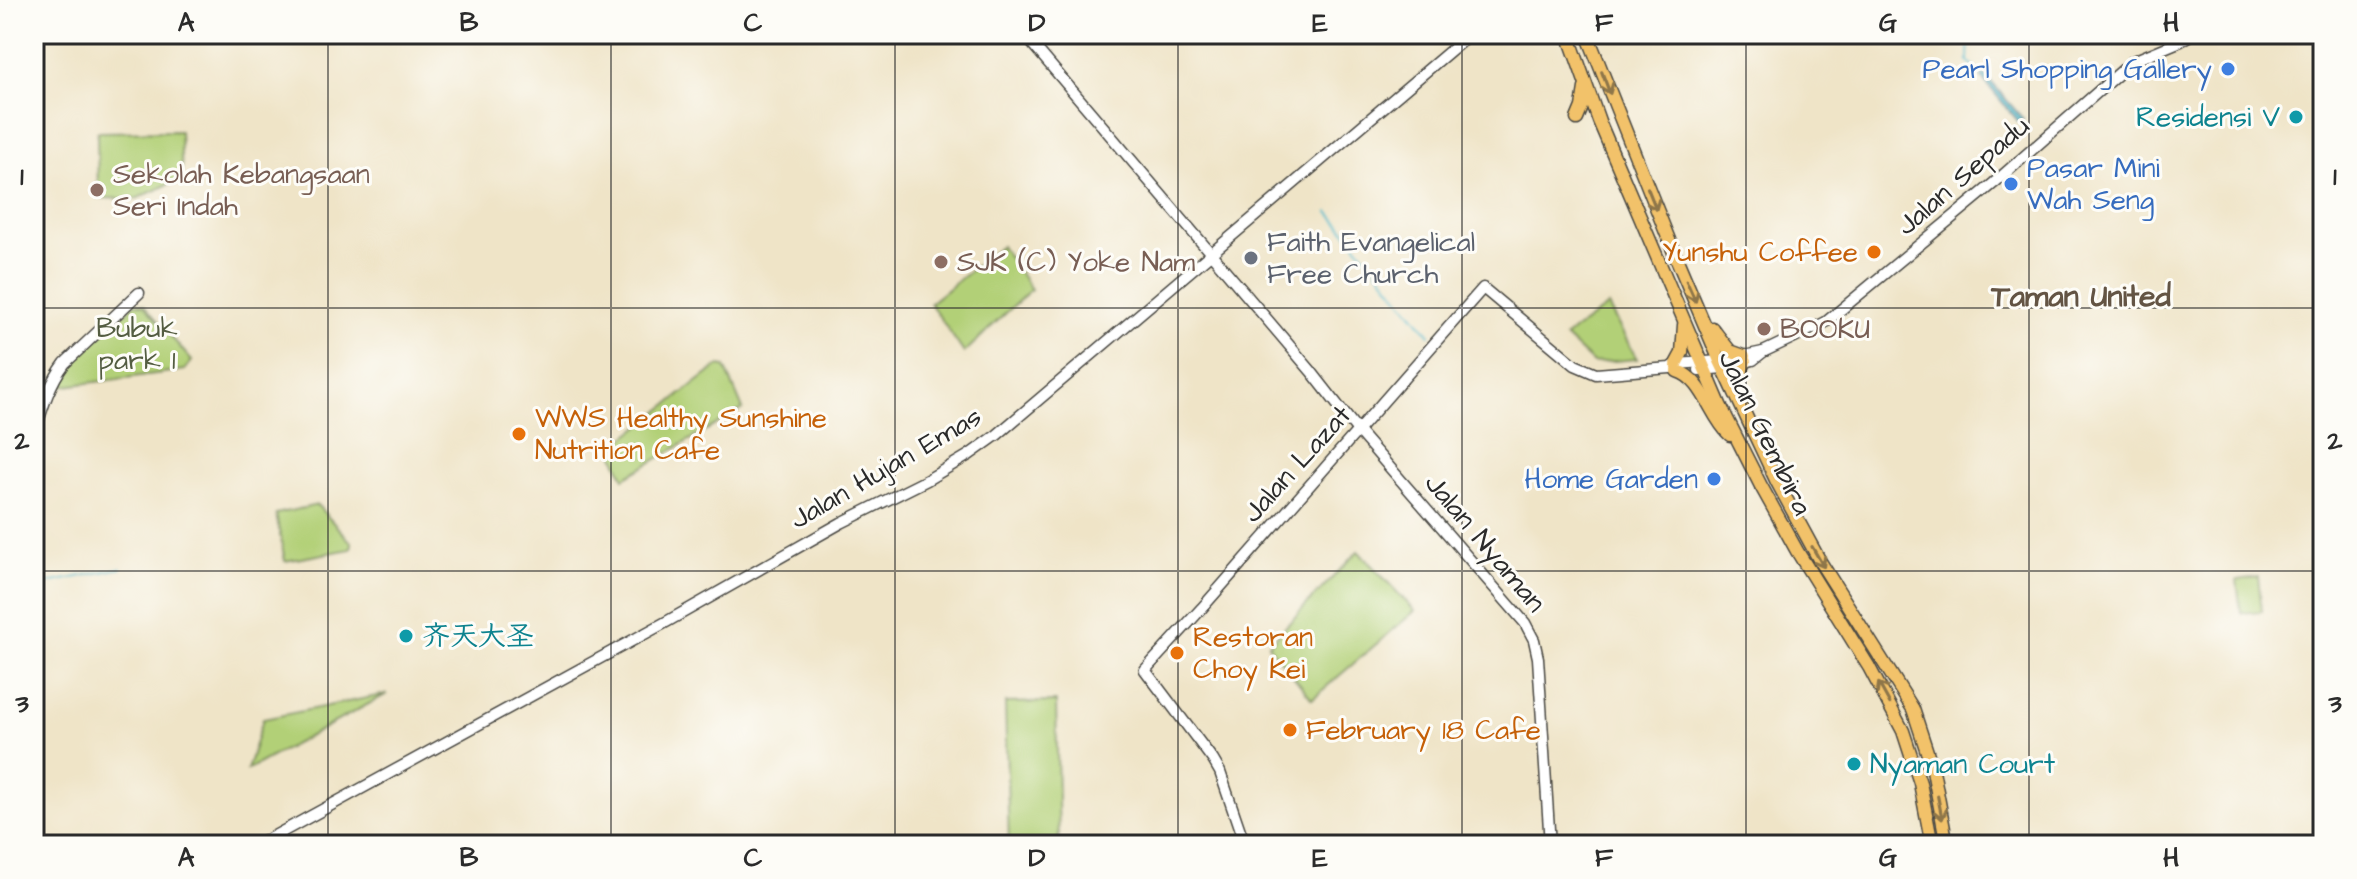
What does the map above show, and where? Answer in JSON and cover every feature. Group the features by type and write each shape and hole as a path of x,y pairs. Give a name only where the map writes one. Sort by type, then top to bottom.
{"main road":[{"name":"Jalan Gembira","path":"1568,34 1599,121 1738,442 1797,551 1869,667 1903,731 1920,783 1929,841"},
{"name":"Jalan Gembira","path":"1587,34 1663,228 1777,482 1821,563 1913,709 1933,770 1947,845"},
{"path":"1577,119 1586,84"},
{"path":"1702,317 1724,345 1744,359 1738,381 1738,399"},
{"path":"1684,320 1684,343 1674,368 1691,378 1725,430 1738,442"}],"street":[{"name":"Jalan Nyaman","path":"1024,34 1358,431 1525,623 1534,640 1538,658 1550,845"},
{"name":"Jalan Hujan Emas","path":"258,845 969,455 997,435 1470,34"},
{"name":"Jalan Sepadu","path":"1483,288 1575,365 1596,374 1722,365 1744,359 1826,322 1846,308 2133,61 2193,34"},
{"name":"Jalan Lazat","path":"1245,844 1220,772 1145,670 1483,288"},
{"path":"34,435 55,376 139,293"}],"green space":[{"path":"180,131 182,178 136,199 98,198 97,132"},
{"path":"1001,246 1031,289 964,353 930,303"},
{"name":"Bubuk park 1","path":"136,303 144,305 192,361 185,370 58,387 85,349"},
{"path":"1608,306 1637,359 1593,363 1565,337"},
{"path":"718,366 725,367 743,409 624,478 611,448"},
{"path":"317,505 352,543 351,549 285,561 276,514"},
{"path":"1358,551 1415,611 1312,699 1268,645"},
{"path":"2258,577 2262,611 2241,613 2237,580"},
{"path":"387,694 247,770 263,719"},
{"path":"1056,702 1059,845 1009,845 1005,703"}],"water":[{"path":"1985,75 2023,119 2019,122 1982,78"}],"waterway":[{"path":"1969,34 1968,61 1985,78"},
{"path":"1329,212 1348,234"},
{"path":"1354,242 1430,335"},
{"path":"34,586 121,568"}],"place":[{"name":"Pearl Shopping Gallery","path":"2228,69"},
{"name":"Residensi V","path":"2296,117"},
{"name":"Pasar Mini Wah Seng","path":"2011,184"},
{"name":"Sekolah Kebangsaan Seri Indah","path":"97,190"},
{"name":"Yunshu Coffee","path":"1874,252"},
{"name":"Faith Evangelical Free Church","path":"1251,258"},
{"name":"SJK (C) Yoke Nam","path":"941,262"},
{"name":"BOOKU","path":"1764,329"},
{"name":"WWS Healthy Sunshine Nutrition Cafe","path":"519,434"},
{"name":"Home Garden","path":"1714,479"},
{"name":"齐天大圣","path":"406,636"},
{"name":"Restoran Choy Kei","path":"1177,653"},
{"name":"February 18 Cafe","path":"1290,730"},
{"name":"Nyaman Court","path":"1854,764"}],"district":[{"name":"Taman United","path":"2081,297"}]}
